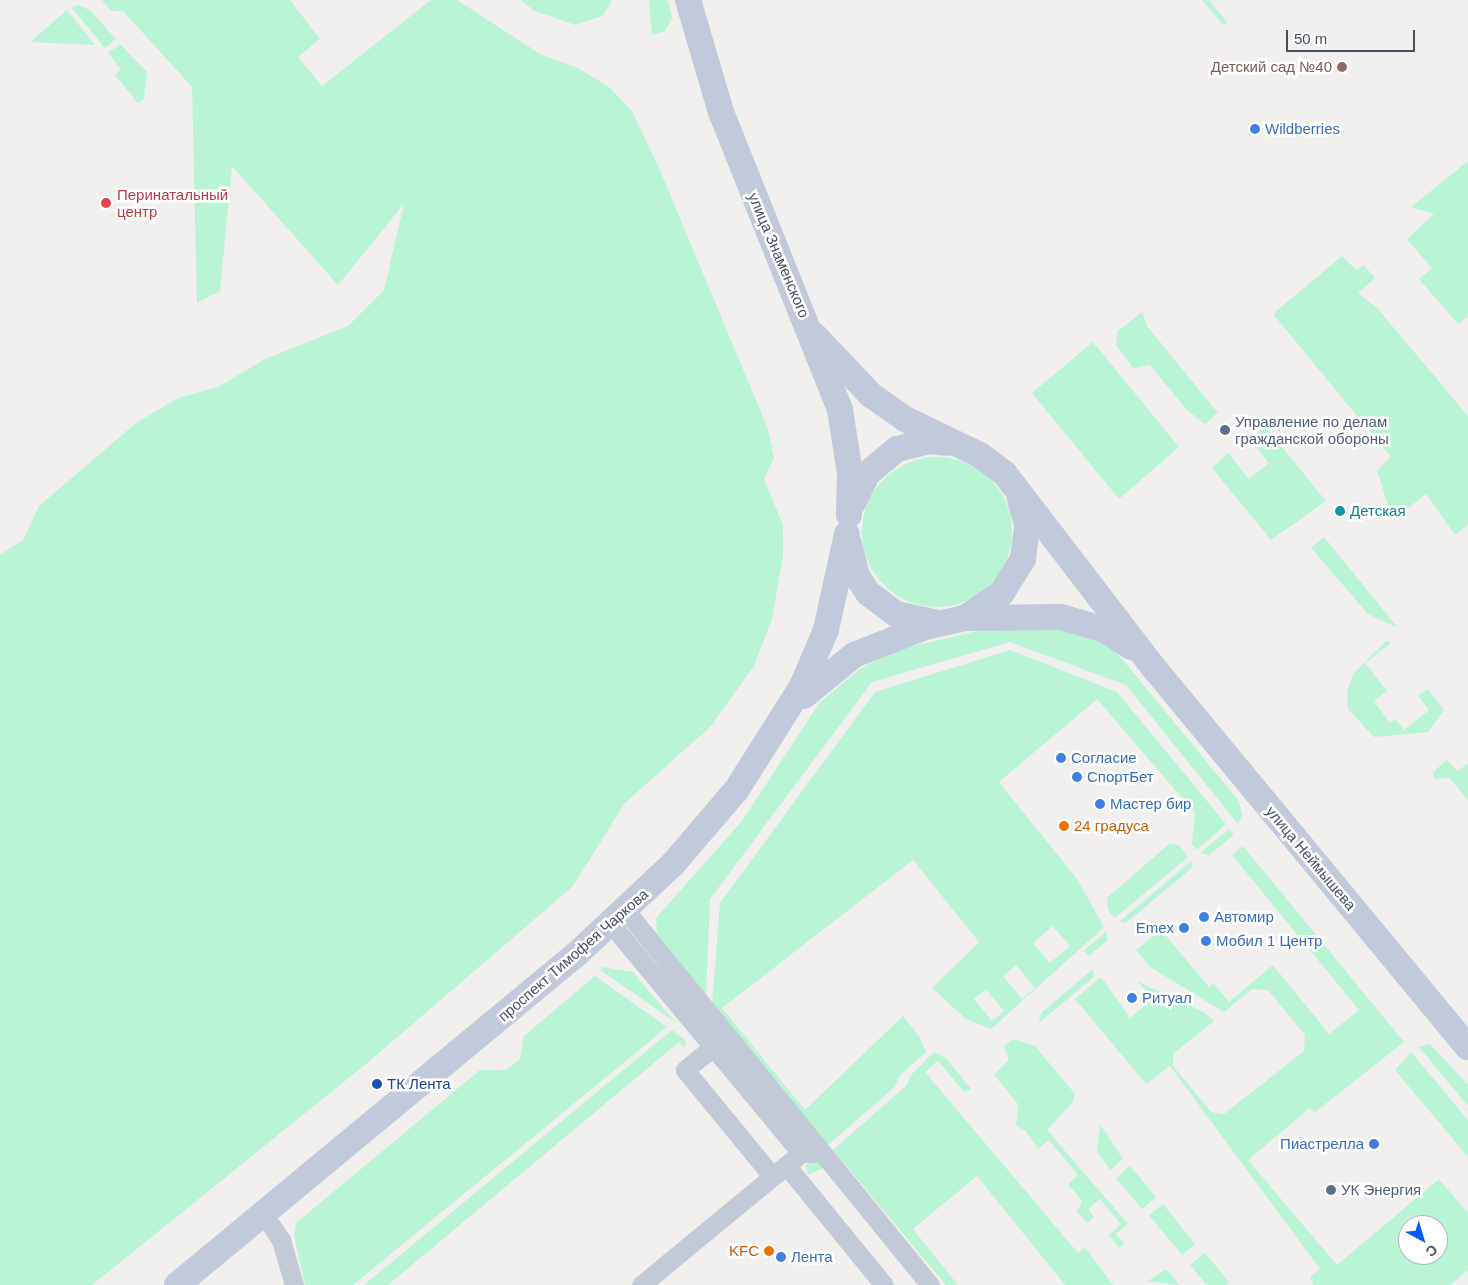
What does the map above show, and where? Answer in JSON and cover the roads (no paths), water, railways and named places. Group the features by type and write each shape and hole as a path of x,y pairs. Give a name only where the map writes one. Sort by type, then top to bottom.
{"main road":[{"name":"улица Знаменского","path":"688,0 722,112 776,257 814,335 847,444 848,524"},
{"path":"814,335 871,395 905,419 963,446 994,464 1012,483 1154,668"},
{"path":"963,446 929,441 897,449 867,474 848,524 857,576 868,593 896,614 916,622 1034,614 1085,622 1120,639 1154,668"},
{"path":"783,722 814,684 854,655 954,620 1000,594 1023,559 1028,524 1012,483"},
{"name":"проспект Тимофея Чаркова","path":"177,1285 619,917 711,822 783,722 826,630 848,524"},
{"name":"улица Неймышева","path":"1154,668 1468,1047"}],"street":[{"path":"619,917 713,1047 813,1149"},
{"path":"619,917 813,1149 930,1285"},
{"path":"713,1047 685,1070 884,1285"},
{"path":"641,1285 779,1171 813,1149"},
{"path":"263,1214 281,1240 294,1285"}],"place":[{"name":"Детский сад №40","path":"1342,67"},
{"name":"Wildberries","path":"1255,129"},
{"name":"Перинатальный центр","path":"106,203"},
{"name":"Управление по делам гражданской обороны","path":"1225,430"},
{"name":"Детская","path":"1340,511"},
{"name":"Согласие","path":"1061,758"},
{"name":"СпортБет","path":"1077,777"},
{"name":"Мастер бир","path":"1100,804"},
{"name":"24 градуса","path":"1064,826"},
{"name":"Автомир","path":"1204,917"},
{"name":"Emex","path":"1184,928"},
{"name":"Мобил 1 Центр","path":"1206,941"},
{"name":"Ритуал","path":"1132,998"},
{"name":"ТК Лента","path":"377,1084"},
{"name":"Пиастрелла","path":"1374,1144"},
{"name":"УК Энергия","path":"1331,1190"},
{"name":"KFC","path":"769,1251"},
{"name":"Лента","path":"781,1257"}]}
